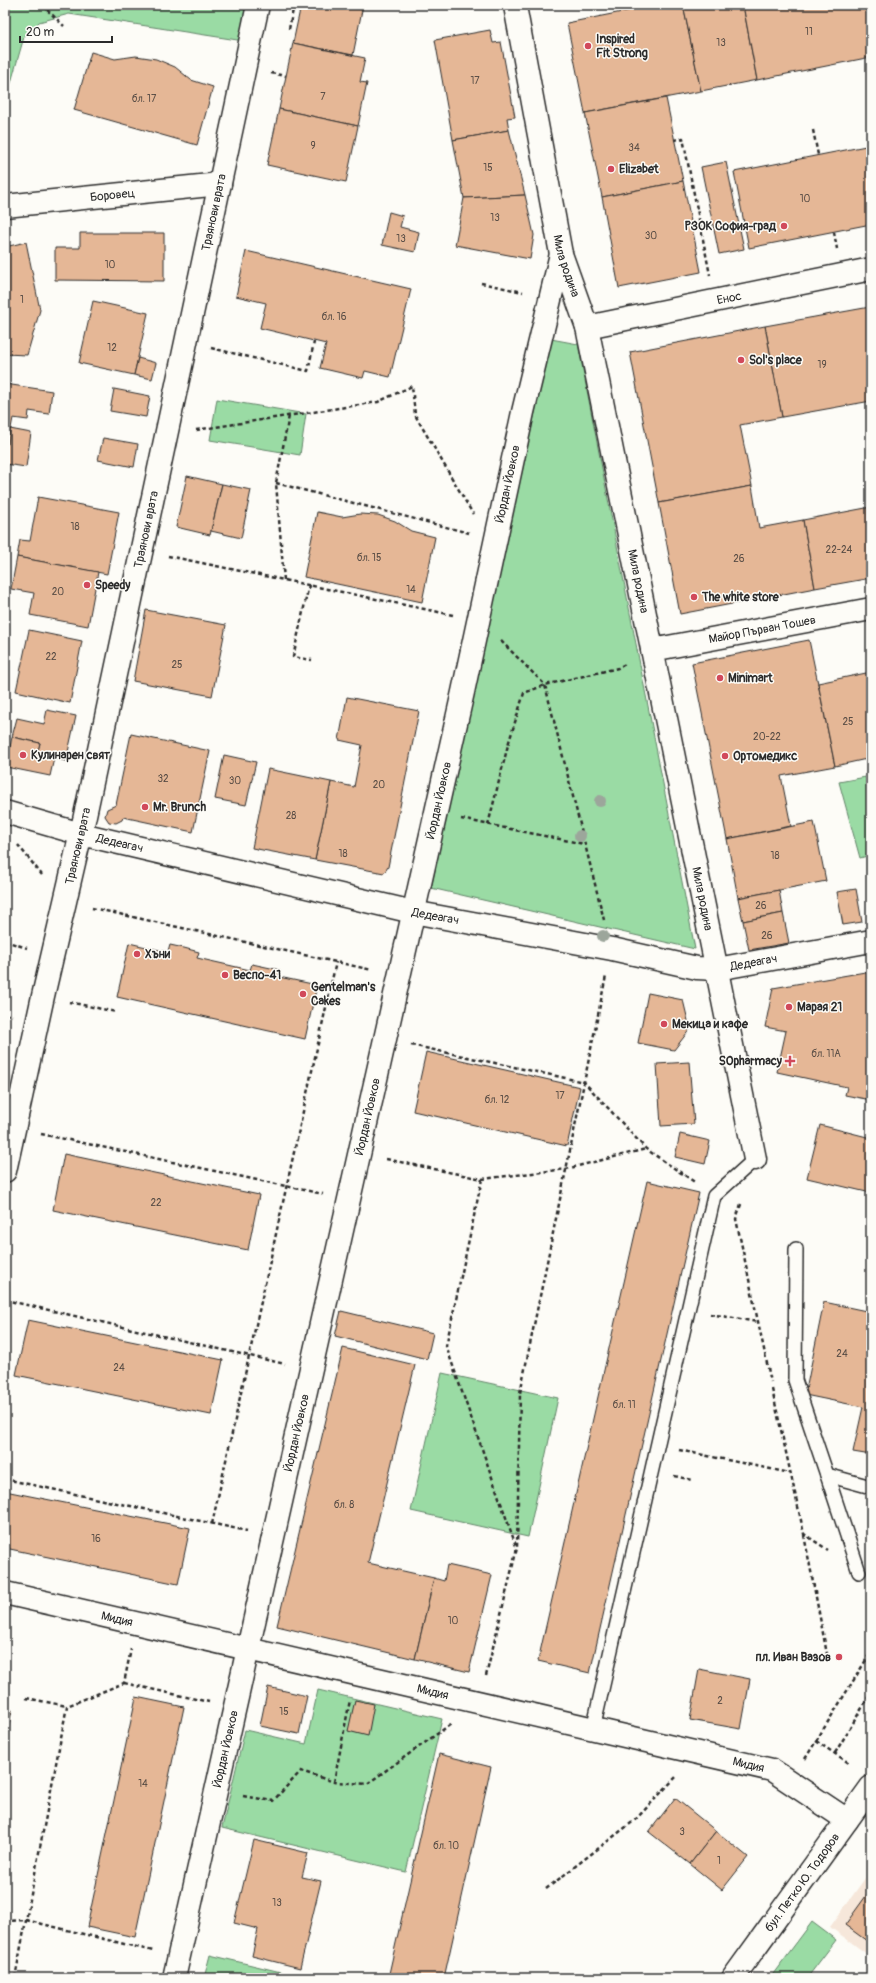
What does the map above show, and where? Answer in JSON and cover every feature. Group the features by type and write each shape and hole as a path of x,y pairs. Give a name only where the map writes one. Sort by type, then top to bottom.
{"street":[{"name":"Траянови врата","path":"5,1171 10,1127 43,996 81,834 258,5"},
{"name":"Мила родина","path":"517,5 561,254 587,327 755,1159"},
{"name":"Боровец","path":"5,206 220,184"},
{"name":"Йордан Йовков","path":"174,1978 479,620 490,544 561,254"},
{"name":"Енос","path":"587,327 871,269"},
{"name":"Майор Първан Тошев","path":"652,650 871,609"},
{"name":"Дедеагач","path":"5,812 81,834 413,912 612,949 697,968 717,969 871,941"},
{"name":"Мидия","path":"5,1593 772,1770 847,1820"},
{"name":"бул. Петко Ю. Тодоров","path":"733,1978 871,1787"}],"lane":[{"path":"593,1729 714,1196 755,1159"},
{"path":"796,1249 795,1380 859,1572"},
{"path":"827,1475 871,1487"}],"path":[{"path":"42,5 64,26"},
{"path":"289,29 294,5"},
{"path":"813,130 818,155"},
{"path":"674,140 683,138 709,273"},
{"path":"692,228 700,226"},
{"path":"481,283 551,298"},
{"path":"225,352 308,371 314,342"},
{"path":"166,435 378,402 412,386 415,415 490,544"},
{"path":"284,580 276,483 289,416"},
{"path":"276,483 490,544"},
{"path":"142,550 441,612"},
{"path":"309,585 293,656 312,660"},
{"path":"216,1791 274,1801 301,1771 334,1782 366,1784 480,1703 517,1548 520,1392 612,949 584,844 545,685 479,620"},
{"path":"488,825 508,745 524,693 545,685 618,668 652,650"},
{"path":"435,814 584,844"},
{"path":"15,842 65,902 376,970"},
{"path":"212,1524 336,962"},
{"path":"43,996 116,1012"},
{"path":"384,1039 584,1082 646,1149 714,1196 736,1220"},
{"path":"10,1127 348,1199"},
{"path":"359,1153 482,1179 566,1169 646,1149"},
{"path":"482,1179 446,1346 517,1548"},
{"path":"5,1300 310,1369"},
{"path":"688,1311 758,1322"},
{"path":"657,1446 790,1473"},
{"path":"5,1479 273,1537"},
{"path":"804,1534 827,1654"},
{"path":"124,1683 136,1623"},
{"path":"849,1763 816,1741 871,1652"},
{"path":"334,1782 355,1674"},
{"path":"26,1698 67,1706 124,1683 197,1700"},
{"path":"835,1753 871,1693"},
{"path":"14,1978 67,1706"},
{"path":"546,1889 635,1820 699,1753"},
{"path":"5,1921 26,1920 178,1957"}],"shaded area":[{"path":"871,1870 871,1957 830,1927"}],"green space":[{"path":"5,5 249,5 244,41 69,14 39,22 24,37 8,93 5,91"},
{"path":"551,339 578,344 695,949 431,888"},
{"path":"217,399 306,414 300,455 210,440"},
{"path":"871,776 871,855 860,858 839,782"},
{"path":"442,1373 558,1398 528,1537 411,1511"},
{"path":"318,1690 442,1719 406,1872 222,1828 245,1730 306,1744"},
{"path":"812,1922 836,1940 807,1978 770,1978"},
{"path":"210,1955 306,1978 204,1978"}],"building":[{"path":"301,5 363,5 353,55 293,43"},
{"path":"657,5 683,5 701,91 585,113 567,23"},
{"path":"683,5 743,5 757,80 701,91"},
{"path":"743,5 871,5 871,57 757,80"},
{"path":"490,30 493,43 501,42 515,117 507,118 509,130 453,140 435,40"},
{"path":"293,43 365,58 360,82 367,83 358,126 279,109"},
{"path":"91,52 115,59 136,56 156,59 175,67 191,80 213,87 197,145 74,110"},
{"path":"666,98 683,181 602,197 585,113"},
{"path":"279,109 358,126 346,182 267,165"},
{"path":"509,130 525,195 464,198 453,140"},
{"path":"871,145 871,224 749,248 734,172"},
{"path":"726,162 744,249 719,254 701,167"},
{"path":"683,181 701,272 619,288 602,197"},
{"path":"525,195 534,235 530,259 455,245 464,198"},
{"path":"389,212 403,216 400,227 419,232 415,252 382,245"},
{"path":"80,233 164,233 164,281 55,280 55,248 80,248"},
{"path":"26,242 40,310 27,355 5,354 5,247"},
{"path":"246,251 411,289 390,377 365,371 363,378 320,368 326,344 260,328 266,303 236,296"},
{"path":"93,301 148,313 134,375 79,363"},
{"path":"870,307 871,401 782,417 765,326"},
{"path":"765,326 782,417 740,425 752,486 659,503 630,352"},
{"path":"138,358 156,363 152,379 134,375"},
{"path":"5,384 52,391 49,414 29,411 28,420 13,418 8,444 5,444"},
{"path":"114,389 150,396 146,417 110,411"},
{"path":"10,429 31,433 26,467 5,464 5,444 8,444"},
{"path":"103,438 138,444 134,467 98,460"},
{"path":"187,476 222,484 210,535 176,527"},
{"path":"222,484 251,490 241,538 211,531"},
{"path":"752,486 759,528 803,520 815,588 680,614 659,503"},
{"path":"38,497 119,512 107,574 17,557 20,540 30,541"},
{"path":"871,507 871,578 815,588 803,520"},
{"path":"317,512 342,517 360,514 378,515 395,521 411,531 435,537 422,602 304,577"},
{"path":"17,557 98,572 88,626 30,615 34,593 11,589"},
{"path":"146,610 226,625 212,696 133,681"},
{"path":"29,630 82,641 70,703 16,691"},
{"path":"809,640 835,766 781,776 791,826 727,839 692,663"},
{"path":"871,672 871,758 835,766 818,683"},
{"path":"347,697 419,711 388,867 384,873 315,860 331,782 354,787 362,745 339,740"},
{"path":"47,710 76,716 66,761 37,754 40,743 12,737 17,718 44,724"},
{"path":"131,734 210,751 193,832 123,817 122,820 116,823 109,822 105,816 107,809 116,805"},
{"path":"12,737 40,743 37,754 54,758 50,776 6,767"},
{"path":"224,755 256,762 246,805 215,799"},
{"path":"268,769 331,782 315,860 252,848"},
{"path":"814,822 826,881 738,898 727,839"},
{"path":"856,889 862,922 843,925 837,892"},
{"path":"779,890 783,913 743,921 738,898"},
{"path":"783,913 789,943 749,950 743,921"},
{"path":"129,943 168,952 170,945 184,948 199,952 197,958 250,970 252,964 280,970 279,977 317,985 305,1039 117,997"},
{"path":"871,971 871,1012 867,1032 871,1033 871,1100 845,1095 847,1087 777,1072 786,1031 765,1027 773,988"},
{"path":"648,993 683,1000 690,1029 674,1050 638,1043"},
{"path":"426,1052 580,1087 567,1146 413,1111"},
{"path":"689,1062 694,1124 661,1126 657,1064"},
{"path":"820,1125 871,1138 871,1193 807,1178"},
{"path":"680,1134 710,1141 705,1164 675,1157"},
{"path":"64,1154 259,1195 248,1250 53,1210"},
{"path":"647,1181 699,1193 590,1673 538,1661"},
{"path":"824,1302 871,1312 871,1455 853,1452 863,1407 805,1395"},
{"path":"341,1311 433,1333 427,1359 335,1336"},
{"path":"28,1320 223,1360 211,1415 16,1375"},
{"path":"343,1348 415,1365 368,1563 434,1578 415,1659 277,1626"},
{"path":"5,1491 190,1528 178,1584 5,1548"},
{"path":"447,1565 492,1575 469,1672 415,1659 434,1578 444,1581"},
{"path":"699,1669 750,1679 741,1729 690,1720"},
{"path":"268,1687 307,1696 299,1734 260,1726"},
{"path":"136,1697 184,1707 135,1937 87,1927"},
{"path":"355,1700 374,1704 368,1736 348,1731"},
{"path":"5,1708 12,1710 5,1744"},
{"path":"439,1754 491,1767 444,1978 388,1978"},
{"path":"675,1798 716,1831 690,1864 649,1832"},
{"path":"716,1831 748,1857 722,1890 690,1864"},
{"path":"254,1840 308,1853 302,1877 321,1881 300,1968 252,1956 258,1929 234,1923"},
{"path":"871,1889 871,1944 845,1925"}],"place":[{"name":"Inspired Fit Strong","path":"588,46"},
{"name":"Elizabet","path":"611,169"},
{"name":"РЗОК София-град","path":"784,226"},
{"name":"Sol's place","path":"741,360"},
{"name":"Speedy","path":"87,585"},
{"name":"The white store","path":"694,597"},
{"name":"Minimart","path":"720,678"},
{"name":"Кулинарен свят","path":"23,755"},
{"name":"Ортомедикс","path":"725,756"},
{"name":"Mr. Brunch","path":"145,807"},
{"name":"Хъни","path":"137,954"},
{"name":"Веспо-41","path":"225,975"},
{"name":"Gentelman's Cakes","path":"303,994"},
{"name":"Марая 21","path":"789,1007"},
{"name":"Мекица и кафе","path":"664,1024"},
{"name":"SOpharmacy","path":"790,1061"},
{"name":"пл. Иван Вазов","path":"839,1657"}]}
